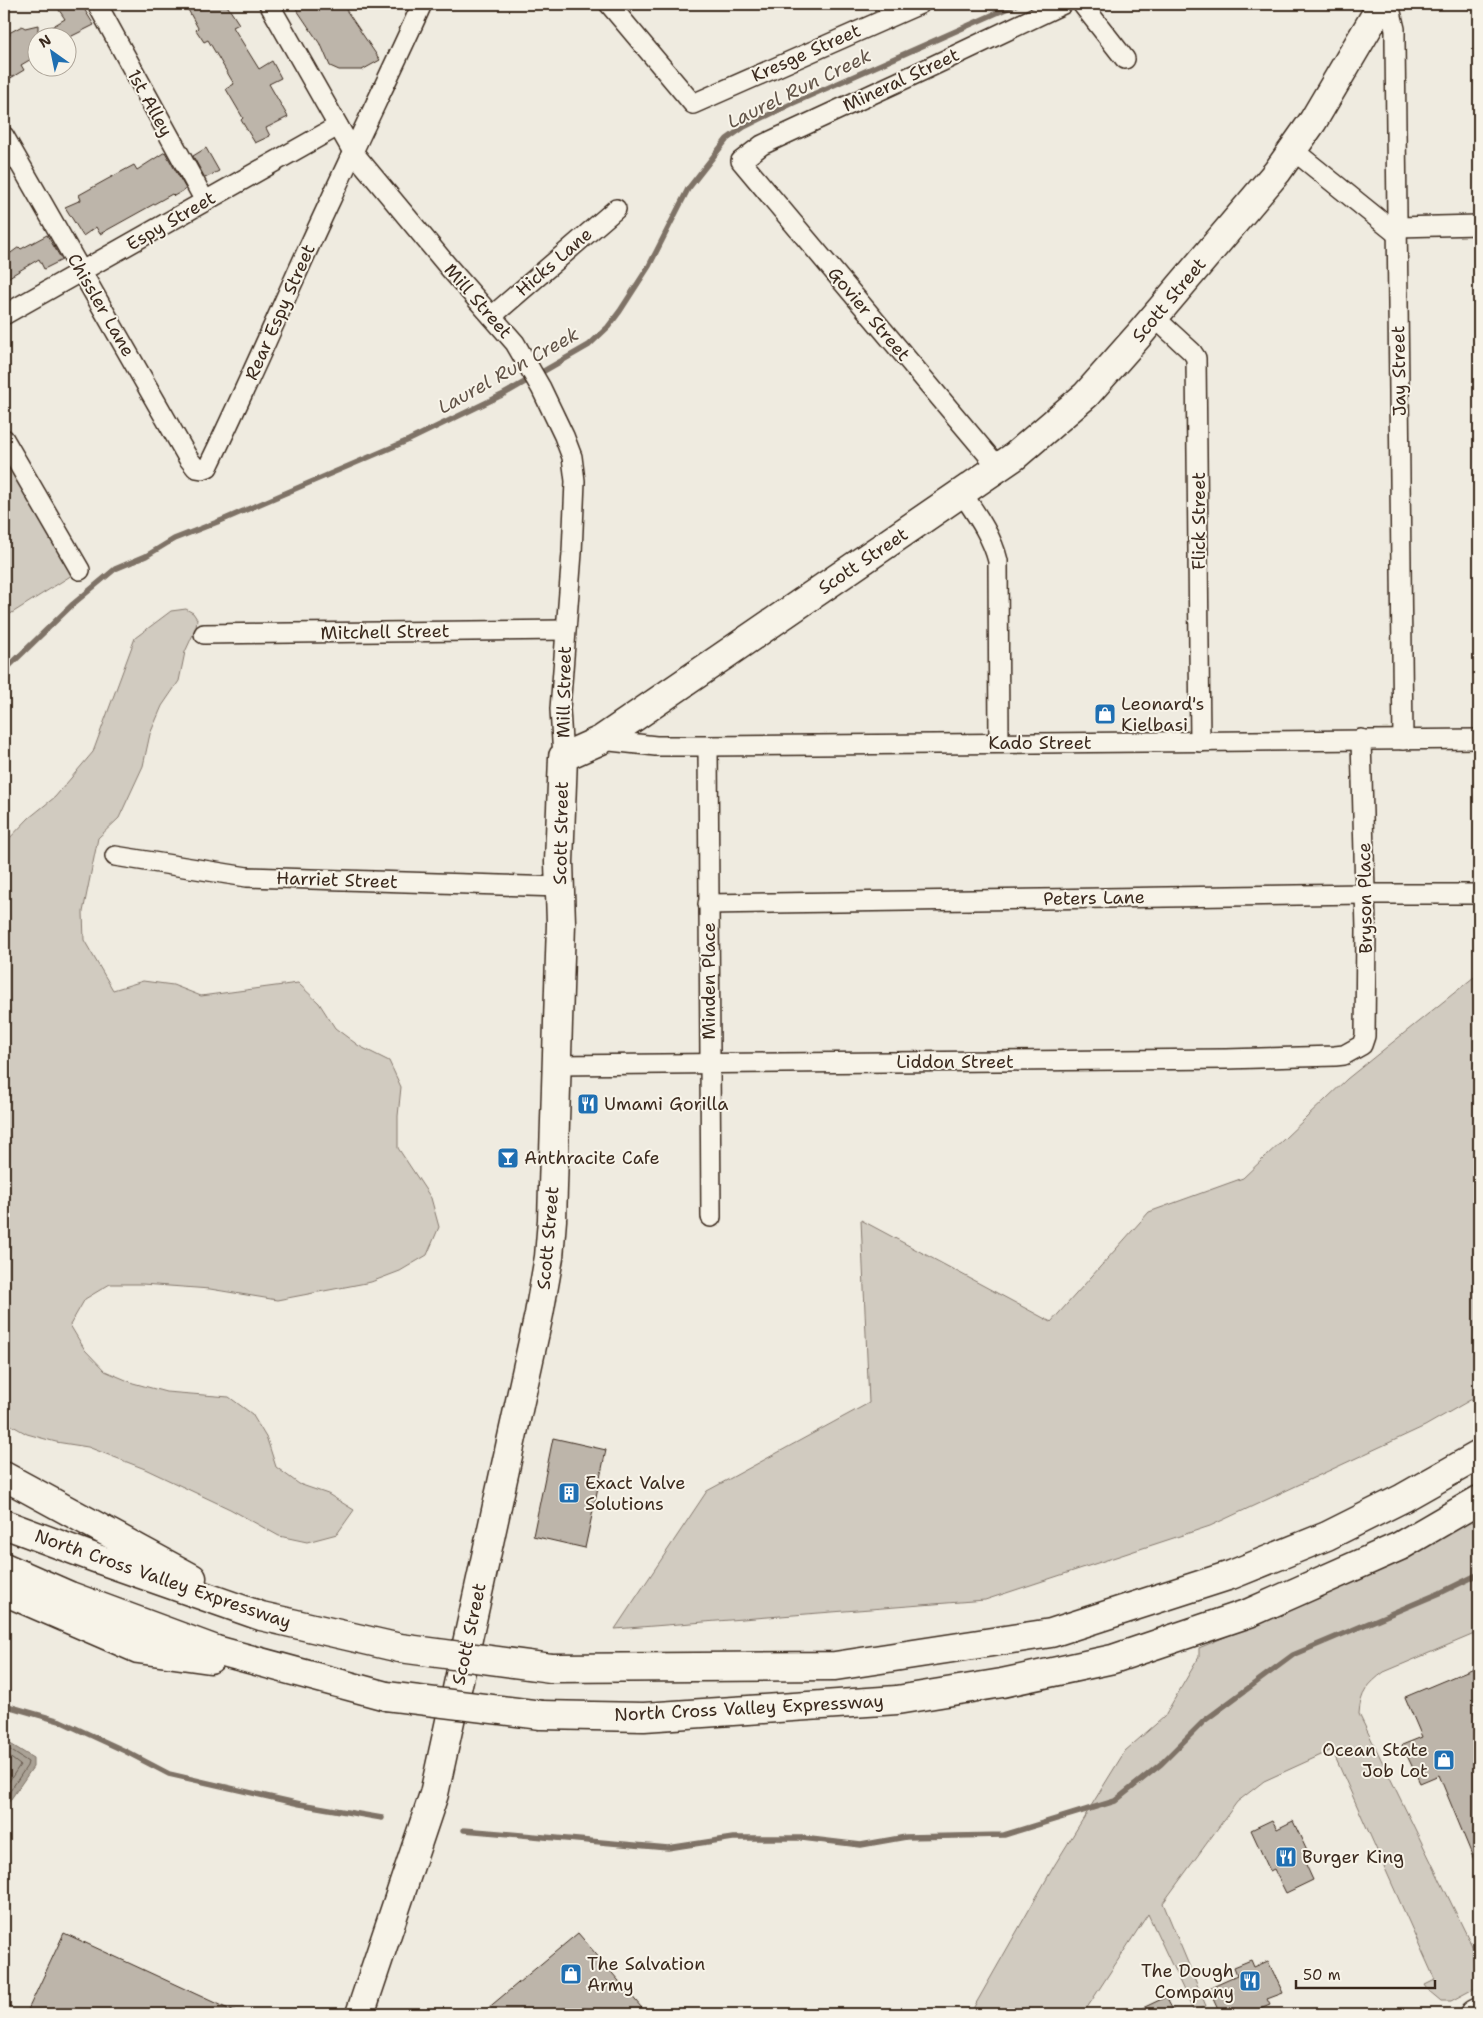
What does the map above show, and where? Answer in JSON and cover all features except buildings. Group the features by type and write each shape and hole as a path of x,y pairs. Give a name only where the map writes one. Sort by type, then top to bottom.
{"main road":[{"name":"Scott Street","path":"360,2014 434,1794 539,1314 549,1257 557,1065 563,757 601,740 962,493 1038,438 1086,395 1277,172 1314,121 1382,4"},
{"name":"North Cross Valley Expressway","path":"4,1524 261,1616 400,1648 551,1668 835,1666 1050,1633 1231,1575 1327,1536 1403,1498 1479,1454"},
{"path":"4,1476 261,1616"},
{"name":"North Cross Valley Expressway","path":"4,1567 70,1596 216,1650 386,1696 541,1715 644,1717 897,1700 1002,1683 1103,1661 1248,1613 1400,1546 1479,1500"},
{"path":"4,1592 138,1649 289,1671"},
{"path":"1475,2014 1479,2012"}],"street":[{"name":"1st Alley","path":"97,4 205,201"},
{"name":"Mill Street","path":"269,4 353,152 451,270 515,343 541,388 572,457 574,481 572,552 560,709 563,757"},
{"name":"Rear Espy Street","path":"202,469 208,467 232,418 422,4"},
{"name":"Kresge Street","path":"609,4 693,104 920,4"},
{"name":"Mineral Street","path":"741,160 762,145 1062,4"},
{"path":"1082,4 1125,59"},
{"name":"Jay Street","path":"1389,4 1395,28 1403,599 1403,740"},
{"name":"Espy Street","path":"4,315 338,126"},
{"name":"Chissler Lane","path":"4,136 188,458 196,468 202,469"},
{"path":"1293,150 1397,231 1479,225"},
{"name":"Govier Street","path":"741,160 998,467"},
{"name":"Hicks Lane","path":"492,316 616,209"},
{"name":"Flick Street","path":"1154,317 1196,358 1200,742"},
{"path":"4,439 80,570"},
{"path":"962,493 980,520 995,548 998,561 999,743"},
{"name":"Mitchell Street","path":"204,634 565,630"},
{"name":"Bryson Place","path":"1352,1051 1362,1045 1365,1036 1365,894 1361,739"},
{"name":"Kado Street","path":"601,740 656,746 708,746 1479,739"},
{"name":"Minden Place","path":"708,746 711,1216"},
{"name":"Harriet Street","path":"115,856 247,877 560,887"},
{"name":"Peters Lane","path":"708,904 1479,894"},
{"name":"Liddon Street","path":"557,1065 1226,1060 1335,1056 1352,1051"}],"shaded area":[{"path":"4,444 80,570 4,618"},
{"path":"186,609 193,613 197,619 196,628 185,652 179,681 162,706 150,734 143,766 119,818 98,838 83,912 84,940 113,990 143,981 173,985 201,996 298,983 319,1003 335,1028 359,1046 389,1061 401,1087 398,1116 398,1148 431,1198 439,1227 427,1255 400,1271 371,1282 277,1300 210,1289 142,1284 110,1284 85,1299 70,1325 85,1350 105,1371 133,1383 166,1392 229,1397 252,1414 267,1439 276,1467 299,1484 328,1494 354,1510 337,1534 307,1542 279,1536 230,1509 145,1469 88,1447 56,1442 27,1434 4,1421 4,844 29,818 55,797 93,752 135,638 171,611"},
{"path":"1479,973 1479,1395 1425,1426 1210,1526 985,1600 615,1629 707,1491 869,1403 861,1220 1051,1322 1149,1212 1243,1178 1347,1079"},
{"path":"1479,1511 1479,1632 1384,1672 1373,1681 1363,1695 1359,1714 1476,1954 1479,1961 1479,1986 1451,2001 1441,2001 1425,1985 1435,1980 1332,1750 1264,1781 1237,1802 1163,1903 1206,2006 1194,2012 1148,1914 1083,2014 970,2014 1054,1866 1125,1751 1164,1717 1199,1657 1199,1648 1307,1602"}],"water":[{"path":"4,1740 33,1758 33,1767 4,1809"}],"waterway":[{"name":"Laurel Run Creek","path":"4,671 73,604 115,569 146,556 174,539 409,440 504,394 589,345 608,327 620,311 649,266 688,189 727,139 744,127 791,104 1017,4"},
{"path":"464,1830 668,1848 733,1838 802,1838 861,1845 906,1837 1004,1835 1115,1801 1161,1764 1204,1721 1293,1655 1440,1593 1479,1574"},
{"path":"4,1705 60,1721 169,1774 300,1804 382,1818"}],"place":[{"name":"Leonard's Kielbasi","path":"1105,714"},
{"name":"Umami Gorilla","path":"588,1104"},
{"name":"Anthracite Cafe","path":"508,1158"},
{"name":"Exact Valve Solutions","path":"569,1493"},
{"name":"Ocean State Job Lot","path":"1444,1760"},
{"name":"Burger King","path":"1286,1857"},
{"name":"The Salvation Army","path":"571,1974"},
{"name":"The Dough Company","path":"1250,1981"}]}
